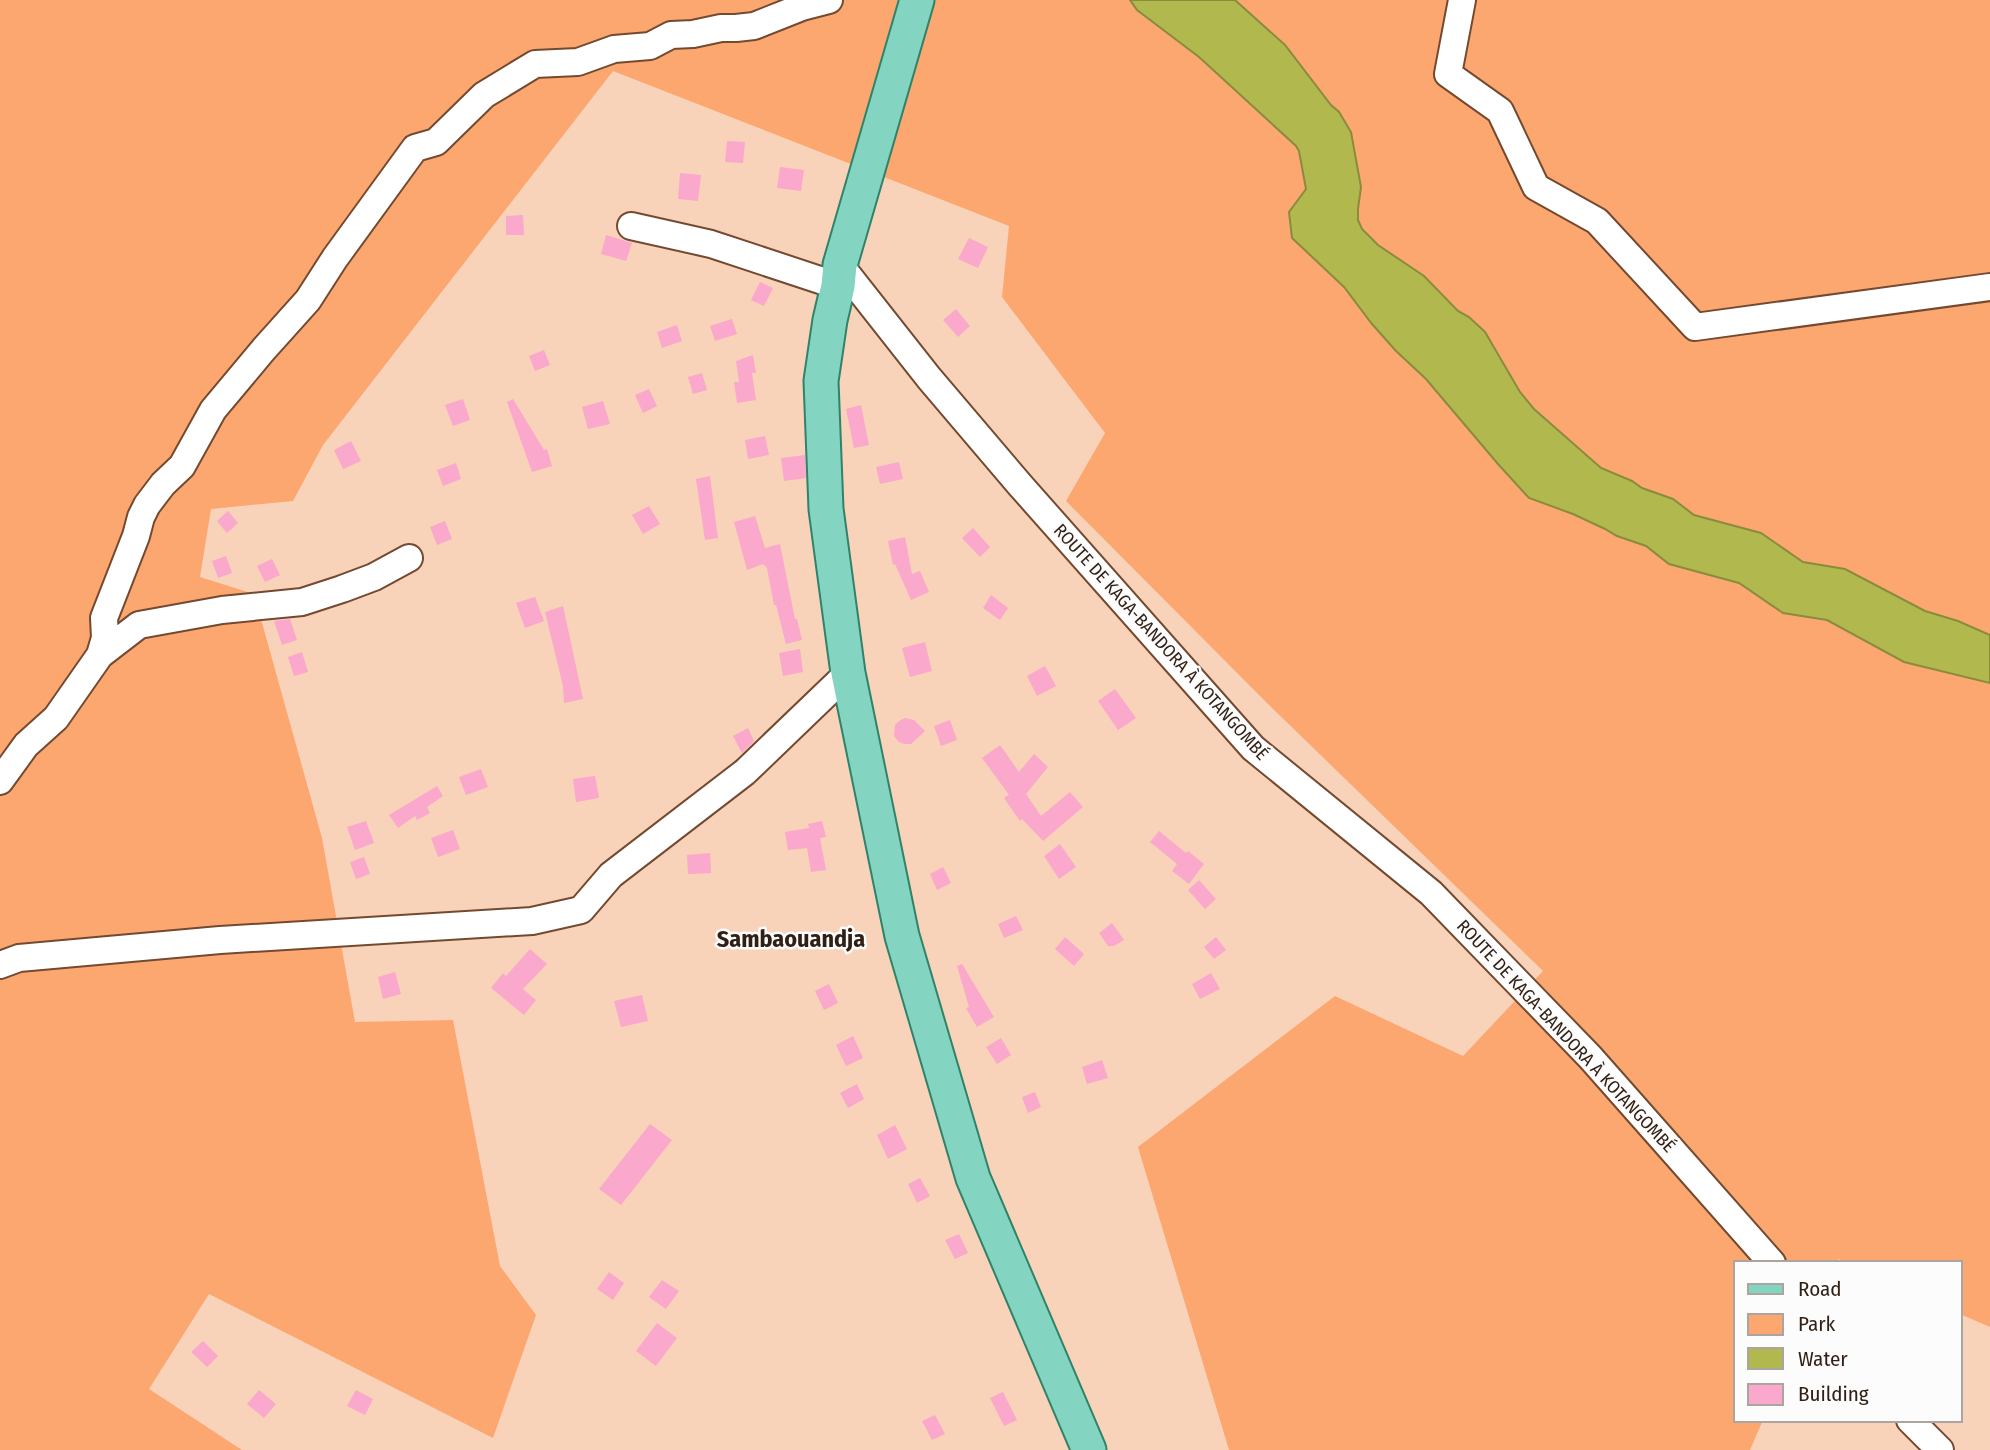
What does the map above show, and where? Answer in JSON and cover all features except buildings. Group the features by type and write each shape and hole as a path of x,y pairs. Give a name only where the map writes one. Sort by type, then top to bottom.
{"main road":[{"path":"917,0 839,275 830,320 821,381 826,509 848,673 902,936 973,1178 1088,1450"}],"street":[{"path":"100,655 105,638 104,618 147,505 163,484 182,466 214,410 308,300 415,148 436,142 484,95 535,64 578,62 614,49 650,46 671,35 754,26 802,7 829,0"},
{"path":"1462,0 1448,75 1500,111 1536,187 1597,221 1695,327 1990,287"},
{"path":"631,226 839,275"},
{"name":"ROUTE DE KAGA-BANDORA À KOTANGOMBÉ","path":"839,275 1252,748 1431,893 1590,1057 1770,1261"},
{"path":"0,780 26,744 56,718 100,655 139,625 222,610 302,602 374,576 409,558"},
{"path":"0,965 19,958 220,940 532,922 581,910 611,875 745,772 848,673"},
{"path":"1912,1422 1940,1450"}],"green space":[{"path":"0,0 1130,0 1137,10 1199,57 1296,145 1306,189 1289,212 1293,238 1344,287 1372,324 1426,379 1529,498 1646,546 1669,564 1739,583 1783,613 1827,620 1904,662 1990,683 1990,1327 1962,1315 1962,1261 1734,1261 1734,1422 1762,1422 1750,1450 1229,1450 1138,1147 1335,996 1463,1056 1543,971 1267,703 1066,501 1105,433 1002,297 1009,226 613,71 323,445 293,501 211,509 200,577 254,594 322,838 355,1022 453,1020 500,1266 536,1315 493,1438 209,1294 149,1389 242,1450 0,1450"},
{"path":"1235,0 1990,0 1990,635 1925,611 1845,569 1803,562 1761,533 1694,515 1673,499 1642,488 1601,468 1535,409 1520,392 1497,351 1469,317 1458,311 1424,276 1378,245 1362,229 1358,220 1361,187 1350,132 1339,112 1285,45"}],"water":[{"path":"1130,0 1235,0 1285,45 1339,112 1351,132 1361,187 1358,220 1362,229 1378,245 1424,276 1458,311 1485,332 1520,392 1534,409 1601,468 1642,488 1673,499 1694,515 1761,533 1803,562 1845,569 1925,611 1990,635 1990,683 1904,662 1827,620 1783,613 1739,583 1669,564 1646,546 1529,498 1426,379 1372,324 1344,287 1292,238 1289,212 1306,189 1296,146 1199,57 1137,10"}],"district":[{"name":"Sambaouandja","path":"791,939"}]}
